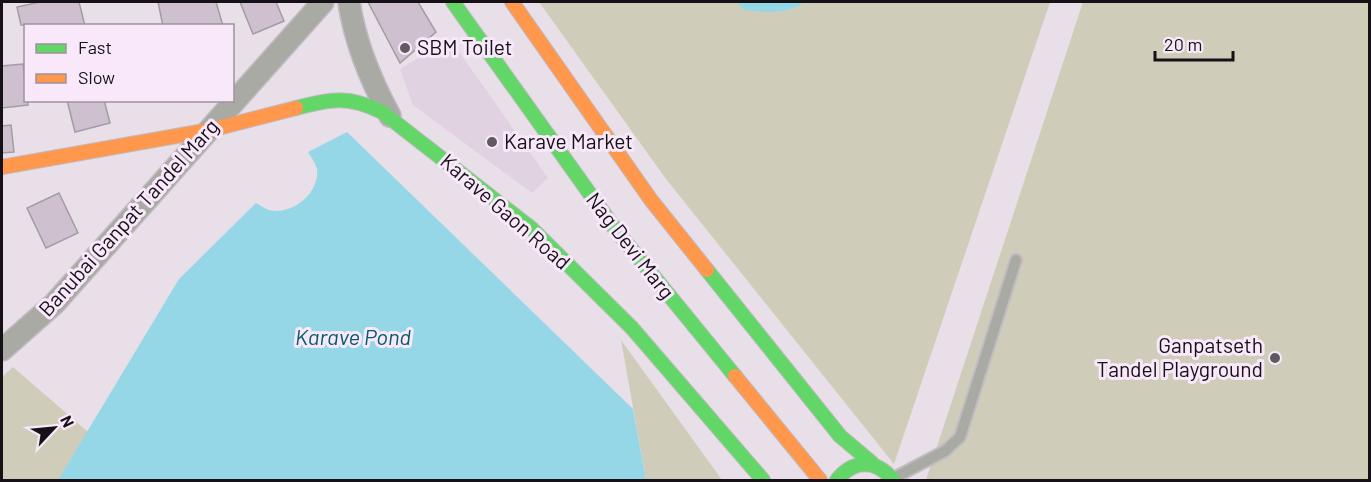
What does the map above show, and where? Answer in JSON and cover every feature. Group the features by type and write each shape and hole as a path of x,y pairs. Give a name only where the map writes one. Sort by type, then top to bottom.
{"main road":[{"name":"Nag Devi Marg","path":"453,2 615,229 820,480"},
{"path":"512,2 651,200 840,436 872,464 882,468 892,480"},
{"name":"Karave Gaon Road","path":"2,167 210,130 329,99 359,101 390,116 531,228 632,328 763,480"},
{"path":"837,480 852,465 872,464"}],"street":[{"name":"Banubai Ganpat Tandel Marg","path":"2,350 54,304 323,2"},
{"path":"349,2 355,37 370,78 390,116"}],"lane":[{"path":"892,480 945,451 960,437 1016,260"}],"shaded area":[{"path":"539,2 1050,2 894,464 666,179"},
{"name":"Ganpatseth Tandel Playground","path":"1083,2 1369,2 1369,480 926,480"},
{"name":"Karave Market","path":"450,39 548,178 532,193 413,105 400,69"},
{"path":"621,340 722,480 646,480"},
{"path":"13,367 88,432 58,480 2,480 2,377"}],"water":[{"path":"737,2 804,2 791,9 767,12 744,10"},
{"name":"Karave Pond","path":"347,132 633,409 646,480 58,480 179,279 256,203 267,209 278,211 287,210 303,201 317,178 317,169 308,152"}],"building":[{"path":"40,2 79,2 84,24 21,25 17,7"},
{"path":"158,2 216,2 222,24 163,24"},
{"path":"240,2 276,2 284,21 253,34"},
{"name":"SBM Toilet","path":"368,2 418,2 436,32 400,63"},
{"path":"23,64 24,102 28,102 28,105 2,108 2,66"},
{"path":"68,102 105,102 110,123 75,132"},
{"path":"11,125 14,152 2,153 2,126"},
{"path":"59,193 78,233 46,248 27,208"}],"traffic: fast":[{"path":"453,2 615,229 735,376"},
{"path":"296,108 339,100 359,103 382,112 531,228 632,328 763,480"},
{"path":"707,270 840,436 872,463"},
{"path":"837,480 851,468 865,464 879,468 893,480"}],"traffic: slow":[{"path":"512,2 651,200 707,270"},
{"path":"2,167 210,130 296,108"},
{"path":"735,376 820,480"}],"place":[{"name":"SBM Toilet","path":"405,48"},
{"name":"Karave Market","path":"492,142"},
{"name":"Ganpatseth Tandel Playground","path":"1275,358"}]}
